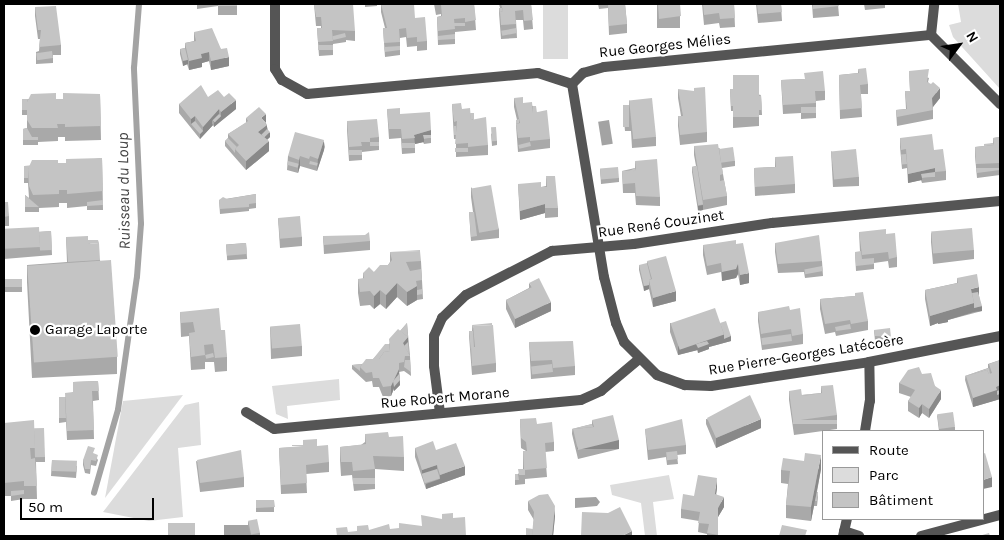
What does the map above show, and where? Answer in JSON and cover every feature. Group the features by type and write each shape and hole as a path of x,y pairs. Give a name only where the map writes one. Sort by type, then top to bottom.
{"street":[{"path":"275,4 275,69 282,80 307,94 538,73 572,84"},
{"path":"934,4 931,35 1000,104"},
{"name":"Rue Georges Mélies","path":"572,84 583,73 604,67 931,35"},
{"name":"Rue Pierre-Georges Latécoère","path":"572,84 599,248 616,323 624,342 638,360 670,381 711,386 869,362 1000,336"},
{"name":"Rue René Couzinet","path":"440,414 434,366 434,336 451,307 466,295 552,251 599,248 754,226 1000,201"},
{"name":"Rue Robert Morane","path":"246,412 274,429 581,400 601,391 638,360"},
{"path":"865,430 870,401 869,362"},
{"path":"984,519 1000,515"},
{"path":"847,520 844,533 859,536"},
{"path":"921,536 981,520"}],"green space":[{"path":"543,4 568,4 568,59 543,59"},
{"path":"958,4 1000,4 1000,89 953,37 949,25 961,22"},
{"path":"339,379 340,400 287,406 288,419 276,414 272,386"},
{"path":"183,395 105,498 123,401"},
{"path":"199,402 201,445 178,448 183,517 149,521 103,512 185,405"},
{"path":"669,475 674,499 653,502 657,536 645,536 641,503 612,495 610,485"}],"shaded area":[{"path":"609,120 613,144 602,145 598,122"},
{"path":"596,497 600,502 597,506 575,508 575,498"},
{"path":"224,525 258,525 258,536 224,536"}],"building":[{"path":"218,4 237,4 237,6 218,6"},
{"path":"314,4 353,4 355,31 332,30 333,41 318,42 317,28 322,28 321,17 316,17"},
{"path":"381,4 414,4 415,18 425,17 427,41 417,42 417,37 407,38 406,28 399,29 400,42 384,43 383,28 387,28"},
{"path":"435,4 474,4 476,20 465,22 465,18 454,19 455,29 438,31 437,17 442,16 441,5"},
{"path":"501,4 531,4 533,20 524,21 523,10 515,11 516,24 501,25 500,12 503,11"},
{"path":"608,4 625,4 627,24 609,26"},
{"path":"658,4 680,4 681,16 659,19"},
{"path":"703,4 734,4 735,18 720,19 719,13 704,15"},
{"path":"757,4 781,4 782,12 758,14"},
{"path":"813,4 838,4 839,6 813,9"},
{"path":"56,6 61,45 39,47 41,30 38,30 35,7"},
{"path":"454,23 465,23 465,26 454,26"},
{"path":"212,28 221,49 227,48 229,57 211,61 209,52 201,54 202,58 189,61 185,43 196,41 194,32"},
{"path":"516,28 517,33 502,36 501,31"},
{"path":"345,33 346,37 333,40 332,36"},
{"path":"455,34 455,39 438,40 438,36"},
{"path":"318,45 333,45 333,50 318,50"},
{"path":"400,46 400,50 385,52 384,47"},
{"path":"185,48 188,60 183,61 180,49"},
{"path":"52,51 53,58 37,60 36,53"},
{"path":"866,68 868,84 860,85 862,108 840,110 839,75 859,73 858,69"},
{"path":"929,69 927,82 931,84 933,82 940,88 932,98 933,110 897,117 896,110 907,109 905,91 910,91 909,71"},
{"path":"823,71 825,91 815,91 816,103 783,105 781,80 805,79 804,73"},
{"path":"733,75 759,75 759,117 733,117"},
{"path":"201,85 208,97 218,90 224,97 229,93 236,100 221,112 219,109 203,127 195,116 191,119 179,104"},
{"path":"705,87 707,132 680,135 678,116 683,116 678,89 694,91 694,88"},
{"path":"730,89 733,89 733,106 731,106"},
{"path":"56,93 56,99 63,99 63,93 100,94 101,126 65,127 65,124 57,124 58,128 32,128 27,120 27,102 31,94"},
{"path":"761,95 762,110 759,110 759,96"},
{"path":"523,97 523,103 532,102 533,113 547,110 550,139 530,141 530,137 518,138 516,124 520,123 514,98"},
{"path":"652,98 656,137 633,139 629,100"},
{"path":"22,99 28,99 27,110 22,110"},
{"path":"461,103 462,109 470,108 471,120 486,117 488,145 468,147 468,143 455,144 457,121 454,122 452,104"},
{"path":"623,105 629,105 629,127 623,127"},
{"path":"533,106 536,106 537,113 533,113"},
{"path":"259,107 266,114 261,118 267,125 258,132 269,141 246,161 235,149 239,145 228,134 248,121 246,118"},
{"path":"801,107 816,107 816,113 801,113"},
{"path":"400,108 400,114 430,112 431,130 414,135 415,138 402,139 401,129 389,129 387,109"},
{"path":"470,113 474,113 474,119 471,120"},
{"path":"219,114 221,116 215,122 213,120"},
{"path":"377,119 379,137 370,138 370,142 361,142 362,146 349,147 347,121"},
{"path":"195,121 203,131 200,134 191,124"},
{"path":"454,126 456,126 456,135 454,135"},
{"path":"491,127 496,127 497,141 492,141"},
{"path":"27,128 32,137 38,137 38,140 23,140 23,129"},
{"path":"267,129 270,132 264,137 261,135"},
{"path":"295,132 324,140 318,159 310,156 309,159 300,156 299,160 288,156"},
{"path":"932,134 934,150 943,149 946,171 935,172 935,168 908,174 906,149 901,150 900,138"},
{"path":"423,135 431,135 431,138 424,139"},
{"path":"1000,137 1000,163 976,164 975,147 994,145 993,138"},
{"path":"228,138 237,147 235,153 225,141"},
{"path":"370,142 379,142 379,146 370,146"},
{"path":"530,142 531,146 519,149 518,145"},
{"path":"402,143 415,143 415,148 402,148"},
{"path":"993,143 994,145 984,146 984,144"},
{"path":"718,144 723,174 720,175 720,181 724,180 727,196 703,200 694,146"},
{"path":"733,147 735,161 721,163 719,149"},
{"path":"455,148 468,148 468,152 455,152"},
{"path":"856,149 859,177 834,179 831,152"},
{"path":"349,150 362,150 362,155 349,155"},
{"path":"906,154 907,164 902,164 901,155"},
{"path":"793,156 795,184 755,187 754,168 776,167 775,157"},
{"path":"102,158 103,191 67,194 67,190 59,190 59,194 33,195 29,186 28,169 32,160 58,160 58,163 66,163 66,159"},
{"path":"657,159 660,197 636,196 635,183 623,184 622,171 636,170 635,161"},
{"path":"288,161 299,164 298,168 287,165"},
{"path":"310,161 318,163 317,166 309,164"},
{"path":"24,166 30,166 28,178 24,178"},
{"path":"697,166 703,205 698,205 692,167"},
{"path":"618,167 619,178 601,180 600,169"},
{"path":"635,168 636,170 626,175 625,173"},
{"path":"976,168 1000,168 1000,170 977,173"},
{"path":"935,172 935,177 922,178 921,174"},
{"path":"546,176 555,176 558,208 545,208 545,204 520,211 518,184 541,182 541,187 547,187"},
{"path":"491,185 499,229 479,233 471,188"},
{"path":"256,194 256,203 249,204 249,207 220,209 219,200 223,197 227,199"},
{"path":"25,195 39,207 25,207"},
{"path":"103,200 103,205 87,206 87,202"},
{"path":"4,202 8,202 9,216 4,217"},
{"path":"469,212 474,212 477,236 471,237"},
{"path":"300,216 302,237 280,239 278,218"},
{"path":"39,227 40,247 5,249 4,229"},
{"path":"972,228 974,250 933,253 931,232"},
{"path":"886,229 886,234 895,233 897,257 889,259 888,252 862,255 859,232"},
{"path":"51,231 52,250 40,251 39,232"},
{"path":"369,232 370,241 324,245 323,236 365,235"},
{"path":"819,235 822,261 778,264 775,243"},
{"path":"88,236 88,244 99,243 100,260 68,262 66,237"},
{"path":"88,240 98,240 99,243 88,244"},
{"path":"736,240 736,244 743,243 749,273 740,275 738,264 736,269 722,272 721,263 707,266 703,245"},
{"path":"246,243 247,254 227,256 226,245"},
{"path":"420,251 421,261 406,262 410,271 421,269 422,280 416,281 417,286 407,292 397,283 386,295 380,290 374,296 370,291 360,292 358,279 364,278 363,273 369,267 374,272 380,265 388,265 392,260 390,252"},
{"path":"861,251 862,259 874,258 874,264 856,266 855,252"},
{"path":"666,256 676,291 653,298 649,280 652,279 647,261"},
{"path":"111,260 118,357 34,363 27,266"},
{"path":"647,263 651,279 649,280 649,285 644,286 639,265"},
{"path":"822,266 823,271 805,274 804,269"},
{"path":"977,274 979,287 971,289 974,303 930,316 925,290 958,283 957,278"},
{"path":"539,278 551,302 515,319 506,300 532,287 529,283"},
{"path":"4,279 22,279 22,287 4,287"},
{"path":"422,289 423,294 417,295 417,290"},
{"path":"863,292 868,321 851,324 850,320 825,324 820,299 855,296 855,293"},
{"path":"978,292 982,306 974,308 972,293"},
{"path":"789,306 790,310 800,308 803,334 792,336 791,329 761,334 758,312"},
{"path":"219,308 221,330 225,330 227,357 215,358 213,344 204,345 205,355 191,357 189,333 195,332 193,322 181,323 180,312"},
{"path":"715,308 724,334 680,350 671,323"},
{"path":"726,321 731,336 724,339 720,323"},
{"path":"407,323 408,337 400,331"},
{"path":"492,323 492,325 473,326 473,331 472,325"},
{"path":"300,324 302,346 272,349 270,327"},
{"path":"850,324 851,329 836,331 835,327"},
{"path":"493,325 496,363 472,366 471,347 475,347 473,326"},
{"path":"890,328 891,337 875,336 874,330"},
{"path":"398,329 408,337 403,343 410,356 405,356 404,362 399,363 399,369 391,386 383,387 379,378 373,378 372,372 366,373 360,367 366,359 379,359 384,352 390,351 389,339"},
{"path":"469,331 473,331 474,347 471,347 471,352"},
{"path":"791,334 792,341 762,345 761,338"},
{"path":"573,341 575,366 553,368 552,360 531,361 529,342"},
{"path":"707,341 709,344 698,348 696,344"},
{"path":"408,342 409,354 404,346"},
{"path":"385,344 389,344 390,351 384,352 379,359 373,359"},
{"path":"213,353 214,357 206,359 205,355"},
{"path":"405,360 410,360 411,372 404,367"},
{"path":"1000,360 1000,385 996,387 997,390 973,398 966,376 987,370 989,374 992,373 989,364"},
{"path":"362,364 360,371 352,365"},
{"path":"552,364 553,372 532,374 531,367"},
{"path":"919,367 922,374 931,373 935,386 941,390 929,409 922,404 919,408 908,401 915,390 899,383 908,370"},
{"path":"989,368 990,374 987,370 966,376 966,381 965,376"},
{"path":"399,374 400,380 394,387 393,381"},
{"path":"98,381 99,391 92,391 94,430 67,431 65,393 73,392 73,382"},
{"path":"833,385 837,415 793,421 789,391 801,389 802,396 822,393 821,386"},
{"path":"750,395 761,419 716,438 707,418"},
{"path":"59,397 65,397 66,418 59,418"},
{"path":"953,412 955,427 939,429 937,414"},
{"path":"613,415 619,440 578,450 573,429 594,427 592,420"},
{"path":"536,418 537,424 552,422 554,442 545,443 547,468 525,470 525,475 519,475 518,469 524,469 523,451 527,451 526,442 521,438 520,419"},
{"path":"682,419 686,445 648,450 645,429"},
{"path":"34,420 35,448 30,448 31,459 35,458 37,486 24,486 24,481 4,483 4,423"},
{"path":"793,420 837,420 837,424 793,424"},
{"path":"592,424 593,427 573,429 573,433 572,429"},
{"path":"34,428 44,428 45,457 35,457"},
{"path":"388,432 389,437 403,436 404,457 373,456 375,469 353,471 352,462 341,462 340,447 366,444 365,434"},
{"path":"317,439 317,446 328,445 329,462 306,465 307,483 281,485 279,448 303,446 303,440"},
{"path":"433,441 436,450 456,443 465,466 440,475 437,465 422,470 415,448"},
{"path":"88,446 95,448 93,453 98,455 96,461 91,460 90,469 85,469 83,460"},
{"path":"241,450 244,477 200,483 197,460"},
{"path":"677,451 678,459 667,460 666,452"},
{"path":"805,453 821,455 811,507 786,505 790,471 781,470 783,458 804,461"},
{"path":"984,454 992,477 984,480"},
{"path":"52,460 77,461 77,472 52,471"},
{"path":"437,469 440,479 425,483 422,474"},
{"path":"515,474 518,474 519,480 515,480"},
{"path":"698,475 717,478 715,494 724,497 718,508 718,535 707,533 709,524 698,523 700,512 681,509 683,494 694,496"},
{"path":"353,478 375,478 375,484 353,484"},
{"path":"24,490 24,494 11,496 11,491"},
{"path":"548,494 555,506 552,536 532,536 534,512 528,501 539,495"},
{"path":"256,500 274,500 275,507 256,508"},
{"path":"620,507 632,531 622,536 581,536 582,512 608,513"},
{"path":"453,513 453,518 465,517 466,536 337,536 336,528 347,527 348,532 357,531 357,526 368,525 369,530 389,524 390,529 399,528 399,523 422,526 421,515 442,519 442,514"},
{"path":"257,519 260,533 251,535 248,521"},
{"path":"168,523 195,523 195,536 168,536"},
{"path":"782,525 807,530 805,536 779,536"},
{"path":"526,528 533,529 532,536 526,536"},
{"path":"989,533 990,536 979,536"}],"waterway":[{"name":"Ruisseau du Loup","path":"94,493 118,410 137,277 141,224 134,68 139,4"}],"place":[{"name":"Garage Laporte","path":"35,330"}]}
